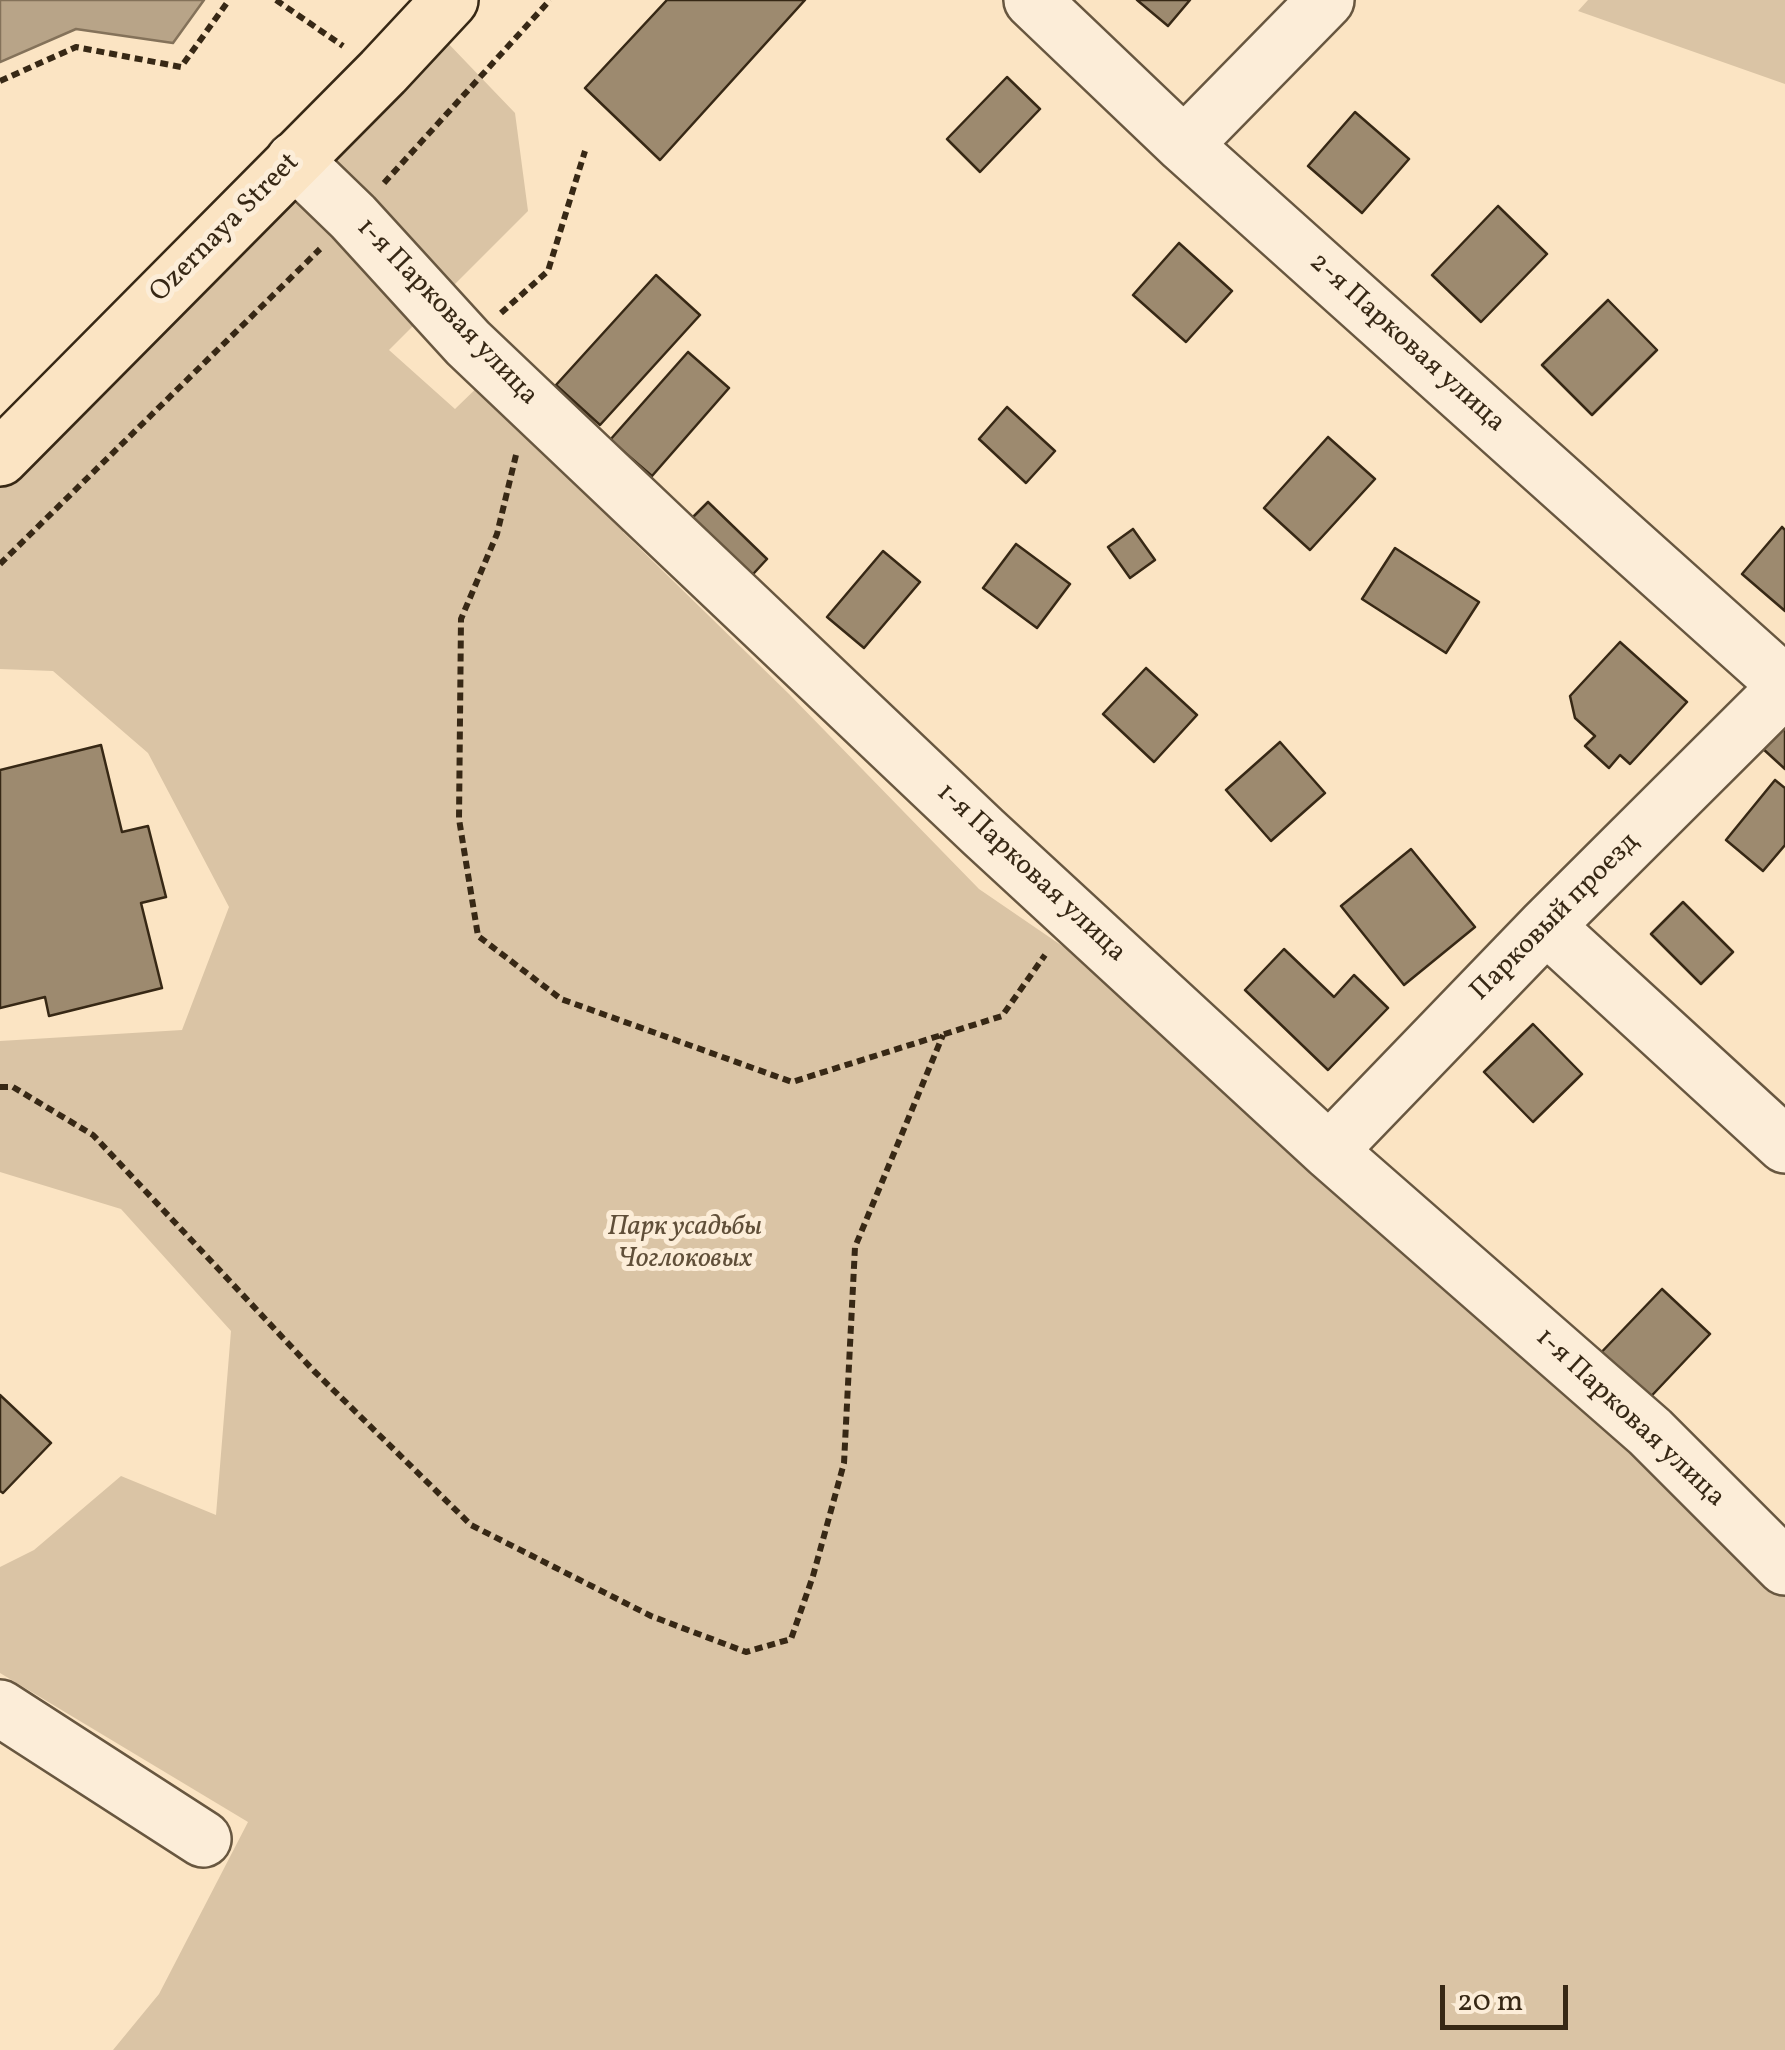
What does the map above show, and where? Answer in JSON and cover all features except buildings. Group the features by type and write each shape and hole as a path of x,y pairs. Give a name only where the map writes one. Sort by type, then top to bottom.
{"main road":[{"name":"Ozernaya Street","path":"0,458 450,0"}],"street":[{"name":"2-я Парковая улица","path":"1032,0 1184,145 1785,686"},
{"path":"1184,145 1326,0"},
{"name":"1-я Парковая улица","path":"294,160 353,217 468,343 671,535 1329,1150 1650,1432 1785,1567"},
{"name":"Парковый проезд","path":"1329,1150 1785,686"},
{"path":"1546,926 1785,1145"},
{"path":"0,1708 203,1838"}],"path":[{"path":"0,81 76,47 182,67 229,0"},
{"path":"276,0 357,56"},
{"path":"0,564 353,217 550,0"},
{"path":"468,343 548,271 585,151"},
{"path":"529,400 497,534 461,618 459,819 478,936 561,999 792,1082 1002,1016 1074,915"},
{"path":"0,1087 13,1087 93,1135 314,1371 470,1525 652,1616 746,1652 791,1639 812,1576 844,1463 856,1247 942,1035"}],"green space":[{"path":"1588,0 1785,0 1785,84 1578,11"},
{"name":"Парк усадьбы Чоглоковых","path":"443,38 515,113 528,211 389,350 455,409 490,375 630,516 623,532 789,694 979,889 1112,980 1687,1489 1785,1593 1785,2050 113,2050 159,1994 248,1822 0,1673 0,1567 34,1550 121,1476 216,1515 231,1331 121,1209 0,1172 0,1041 182,1030 229,907 148,753 53,671 0,669 0,479"}],"shaded area":[{"path":"0,0 204,0 173,43 76,29 0,62"}]}
